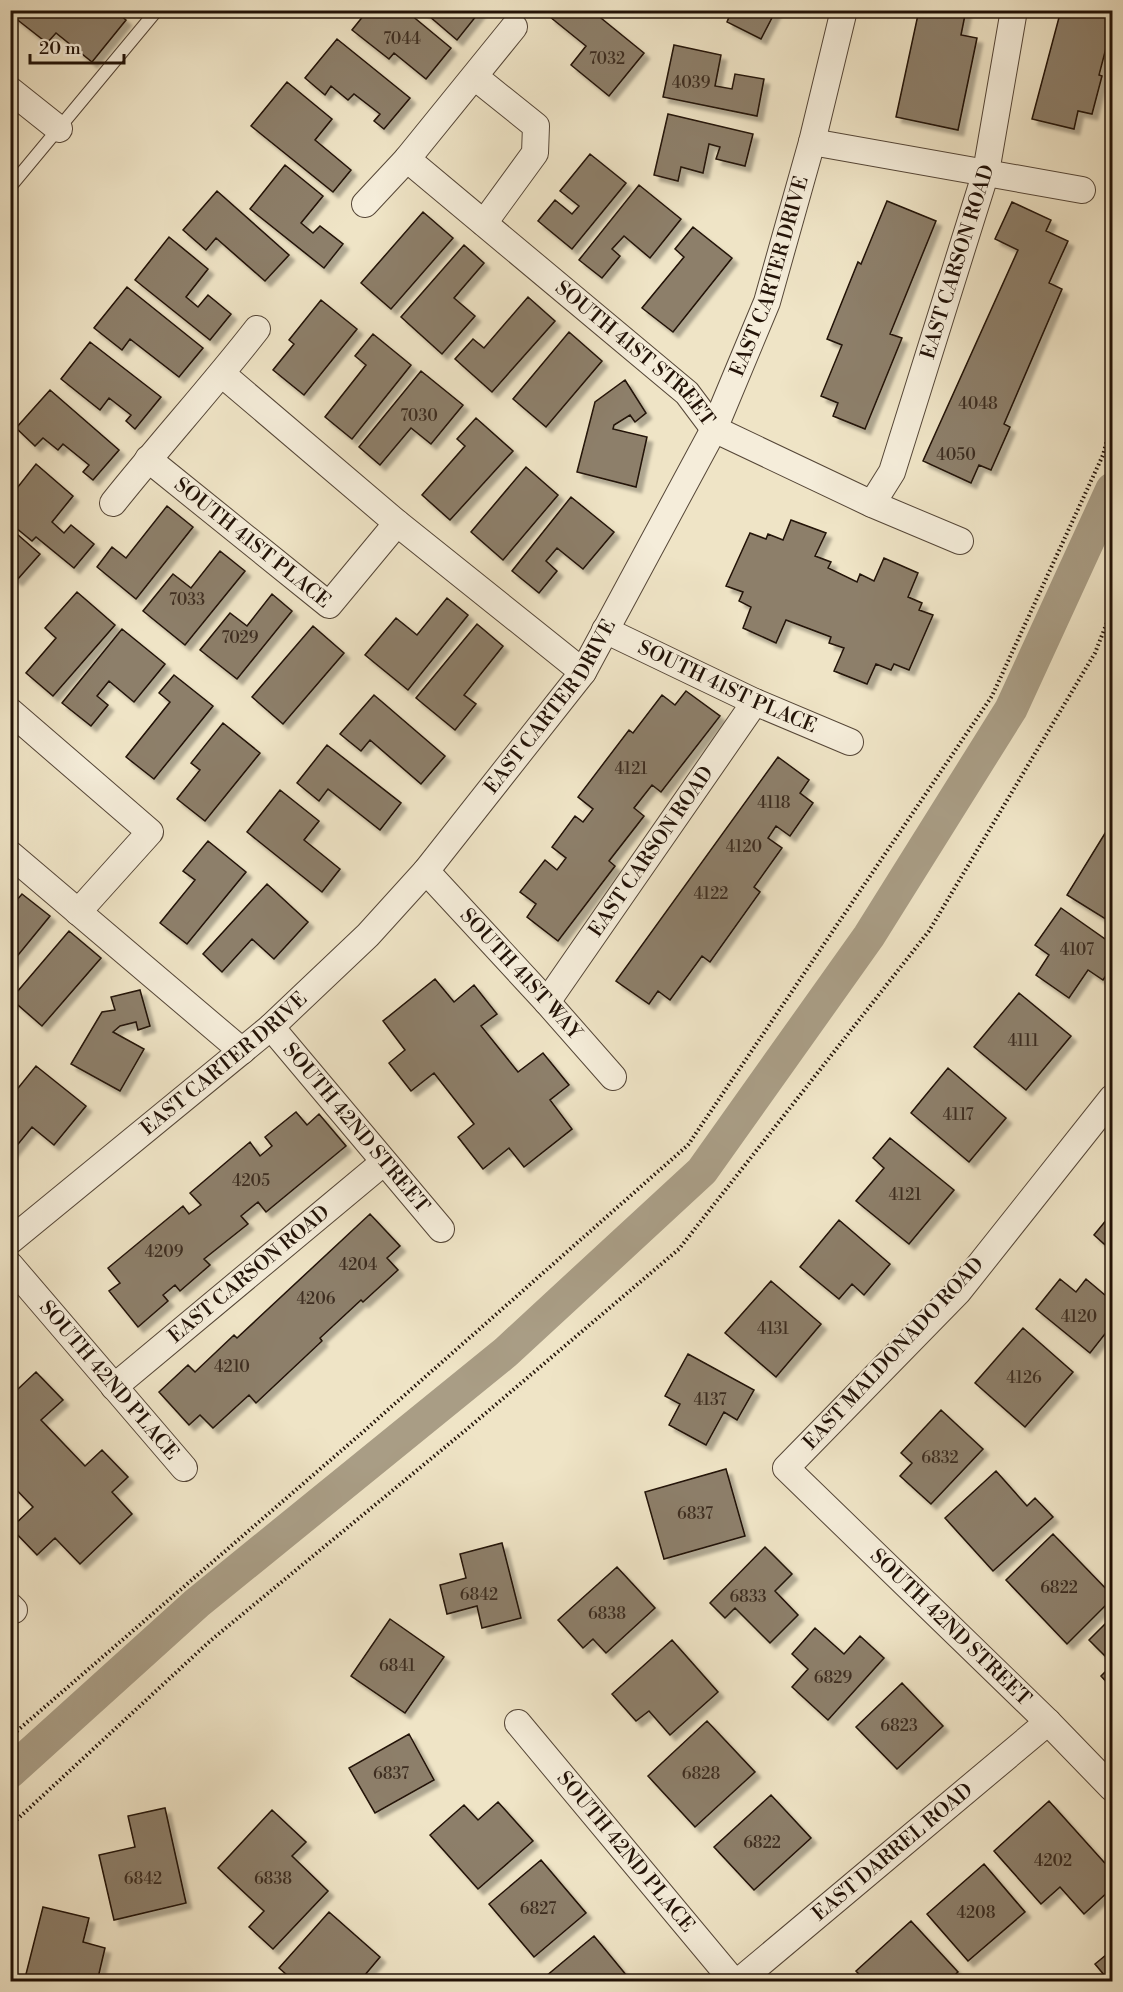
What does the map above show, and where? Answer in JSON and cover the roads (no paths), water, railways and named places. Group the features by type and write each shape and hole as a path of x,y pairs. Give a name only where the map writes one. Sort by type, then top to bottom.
{"street":[{"name":"EAST CARTER DRIVE","path":"15,1230 271,1027 368,936 426,871 583,672 714,429 767,302 812,142 844,10"},
{"name":"EAST CARSON ROAD","path":"872,504 892,472 986,172 1014,10"},
{"path":"365,204 408,159 514,27"},
{"path":"475,77 536,126 535,153 484,223"},
{"path":"10,90 58,129"},
{"path":"812,142 1082,190"},
{"name":"SOUTH 41ST STREET","path":"408,159 687,393 714,429 872,504 960,541"},
{"path":"113,503 257,329"},
{"path":"222,374 397,523 583,672"},
{"name":"SOUTH 41ST PLACE","path":"148,459 329,605 397,523"},
{"name":"SOUTH 41ST PLACE","path":"604,630 755,702 850,742"},
{"name":"EAST CARSON ROAD","path":"547,1002 755,702"},
{"path":"10,711 150,832 78,912"},
{"path":"10,854 242,1051"},
{"name":"SOUTH 41ST WAY","path":"426,871 613,1077"},
{"name":"SOUTH 42ND STREET","path":"271,1027 441,1229"},
{"name":"EAST MALDONADO ROAD","path":"786,1468 958,1292 1113,1098"},
{"name":"EAST CARSON ROAD","path":"114,1387 384,1162"},
{"name":"SOUTH 42ND PLACE","path":"10,1265 184,1468"},
{"name":"SOUTH 42ND STREET","path":"786,1468 1113,1788"},
{"name":"EAST DARREL ROAD","path":"736,1982 1048,1722"},
{"name":"SOUTH 42ND PLACE","path":"518,1723 736,1982"}],"lane":[{"path":"10,187 157,10"}],"waterway":[{"path":"10,1772 197,1603 506,1352 702,1171 869,936 1011,709 1112,489"}]}
